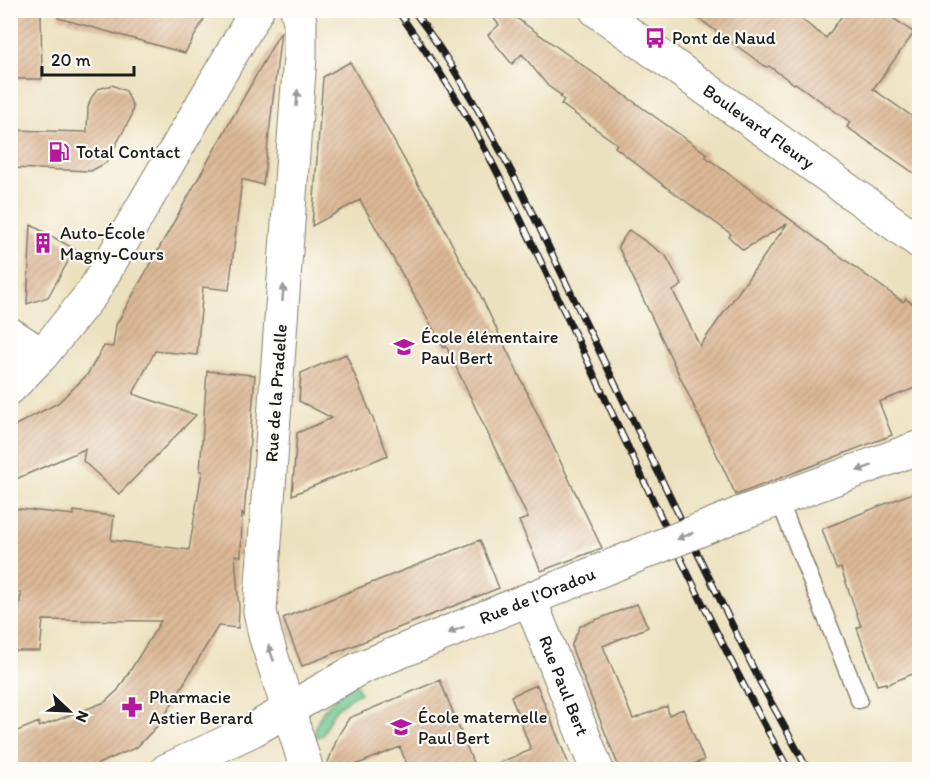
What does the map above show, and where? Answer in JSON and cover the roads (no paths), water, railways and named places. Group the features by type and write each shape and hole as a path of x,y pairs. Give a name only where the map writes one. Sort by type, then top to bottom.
{"street":[{"path":"10,388 42,355 93,292 240,43 257,10"},
{"name":"Rue de la Pradelle","path":"297,10 300,21 300,57 260,611 265,635 307,770"},
{"name":"Boulevard Fleury","path":"596,10 920,243"},
{"path":"10,333 42,355"},
{"name":"Rue de l'Oradou","path":"167,770 254,730 360,668 740,514 920,447"},
{"name":"Rue Paul Bert","path":"530,600 597,770"}],"lane":[{"path":"779,500 859,700"}],"railway":[{"path":"397,10 451,90 494,165 707,613 789,770"},
{"path":"413,10 470,97 520,188 760,682 808,770"}],"place":[{"name":"Pont de Naud","path":"655,38"},
{"name":"Total Contact","path":"59,152"},
{"name":"Auto-École Magny-Cours","path":"43,243"},
{"name":"École élémentaire Paul Bert","path":"404,347"},
{"name":"Pharmacie Astier Berard","path":"132,707"},
{"name":"École maternelle Paul Bert","path":"401,727"}]}
